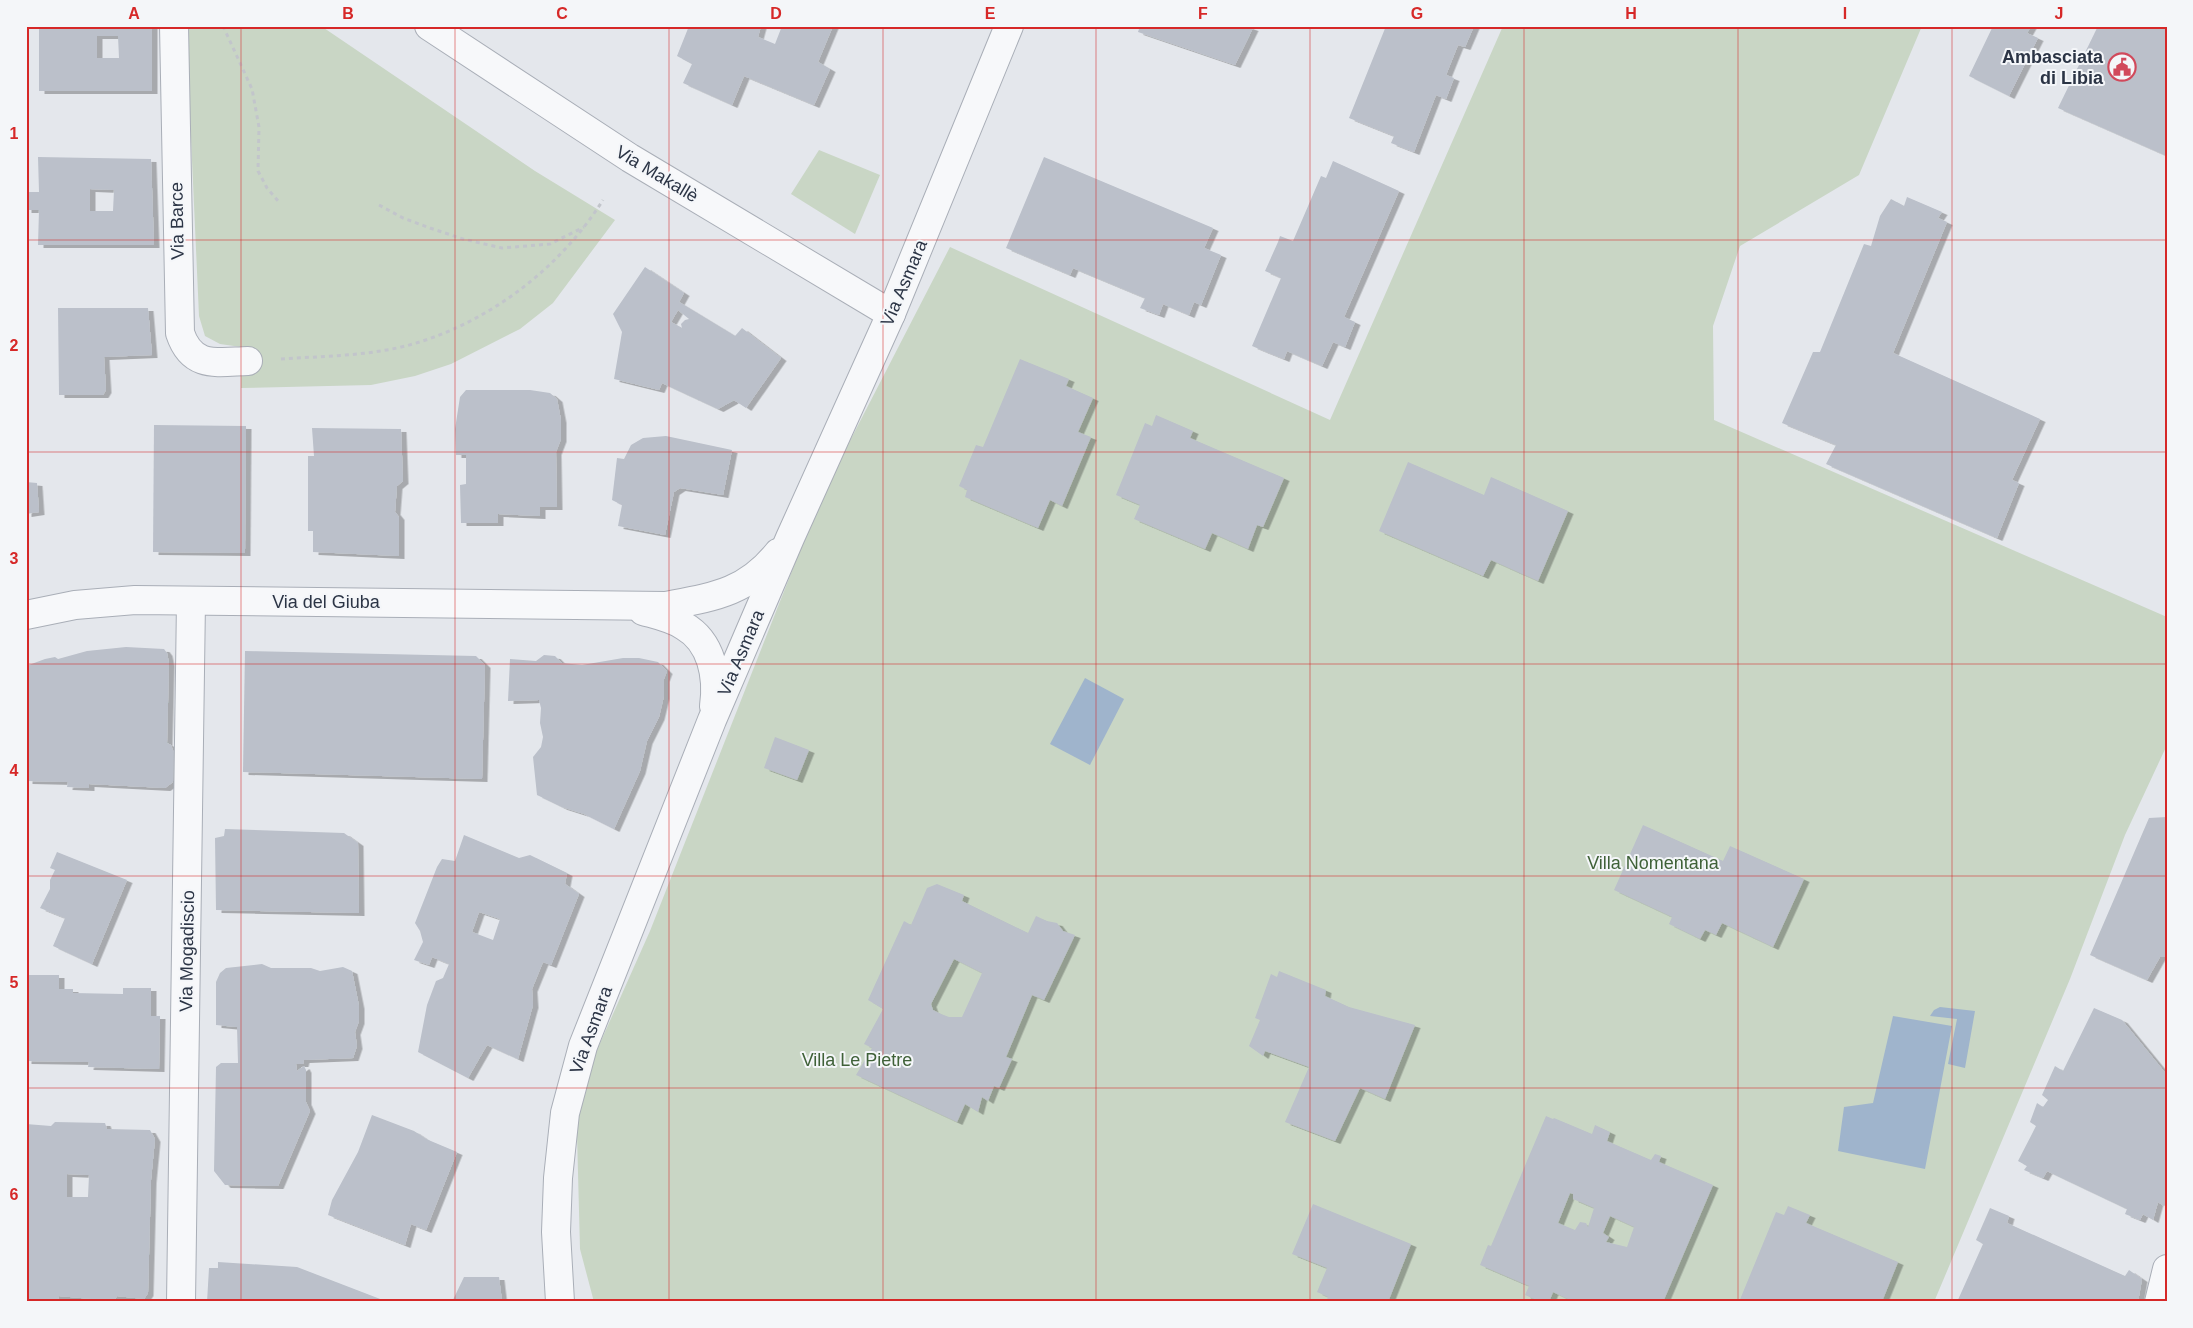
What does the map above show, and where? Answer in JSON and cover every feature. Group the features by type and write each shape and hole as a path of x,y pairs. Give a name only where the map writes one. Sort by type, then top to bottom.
{"street":[{"name":"Via Barce","path":"174,26 180,333 184,345 194,356 208,363 248,361"},
{"name":"Via Makallè","path":"429,26 630,158 891,314"},
{"name":"Via Asmara","path":"560,1302 556,1232 558,1178 562,1134 576,1067 712,720 790,538 891,314 1009,26"},
{"name":"Via del Giuba","path":"26,615 75,605 136,600 550,603 665,606 703,599 730,590 757,576 790,538"},
{"name":"Via Mogadiscio","path":"181,1302 191,601"},
{"name":"Via del Giuba","path":"628,606 673,620 694,633 702,642 708,652 714,676 712,720"},
{"path":"2159,1302 2167,1269"}],"path":[{"path":"223,26 252,89 259,127 258,171 267,188 279,202"},
{"path":"248,361 367,352 412,344 453,329 488,312 511,297 566,250 587,225 603,200"},
{"path":"379,205 403,218 438,231 502,248 550,244 587,225"}],"green space":[{"path":"186,26 321,26 535,171 615,220 553,303 520,329 451,364 415,376 371,385 241,388 241,347 220,344 205,336 199,316"},
{"name":"Villa Nomentana","path":"1503,26 1922,26 1859,175 1740,246 1713,326 1714,420 2167,617 2167,745 2125,835 2070,979 1934,1302 594,1302 580,1249 576,1097 650,931 822,495 950,247 1330,420"},
{"path":"819,150 880,175 855,234 791,194"}],"water":[{"path":"1085,678 1124,699 1090,765 1050,744"},
{"path":"1940,1007 1975,1011 1965,1068 1948,1064 1957,1019 1930,1016 1934,1010"},
{"path":"1893,1016 1952,1026 1925,1169 1838,1151 1844,1107 1873,1103"}],"building":[{"path":"39,26 152,26 152,91 39,91","holes":["97,36 118,36 119,58 97,58"]},
{"path":"689,26 761,26 758,37 775,44 782,26 833,26 818,62 830,69 814,105 744,76 732,105 683,83 692,64 677,56"},
{"path":"1140,26 1247,26 1253,28 1235,65 1138,32"},
{"path":"1386,26 1474,26 1465,47 1458,45 1446,75 1454,78 1446,99 1436,95 1414,152 1391,143 1394,136 1349,118"},
{"path":"1993,26 2031,26 2027,33 2038,38 2009,96 1969,76"},
{"name":"Ambasciata di Libia","path":"2098,26 2167,26 2167,156 2058,108"},
{"path":"38,157 151,159 154,245 38,245 39,210 26,210 26,192 39,192","holes":["90,189 114,190 113,211 90,211"]},
{"path":"1044,157 1213,228 1204,248 1221,255 1201,305 1194,302 1189,315 1163,304 1159,315 1140,308 1145,298 1073,268 1070,275 1006,248"},
{"path":"1333,161 1399,191 1344,317 1355,322 1345,347 1333,342 1322,366 1287,351 1284,359 1252,346 1281,278 1265,271 1280,236 1293,241 1321,176 1326,178"},
{"path":"1907,197 1942,212 1938,218 1947,222 1893,353 2040,419 2012,480 2019,483 1997,538 1826,464 1836,445 1782,423 1813,352 1820,352 1864,244 1871,246 1880,216 1891,199 1904,206"},
{"path":"645,267 684,293 679,302 735,336 742,328 781,358 746,408 734,400 718,409 662,383 659,390 614,379 622,332 613,314","holes":["678,310 689,319 681,324 682,328 671,322"]},
{"path":"58,308 148,308 152,355 104,357 106,390 103,395 59,395"},
{"path":"1020,359 1069,379 1066,386 1093,398 1078,432 1091,437 1062,506 1050,500 1038,528 965,497 967,490 959,486 976,445 983,447"},
{"path":"466,390 530,390 550,393 557,399 561,420 561,439 556,452 557,507 540,507 540,516 498,514 498,523 461,523 460,485 466,484 466,455 456,455 455,429 460,397"},
{"path":"1156,415 1193,431 1190,438 1284,478 1263,527 1257,525 1248,549 1212,533 1205,549 1134,519 1140,505 1116,495 1145,423 1152,426"},
{"path":"154,425 246,426 245,553 153,552"},
{"path":"312,428 401,429 403,481 397,486 395,512 399,517 399,556 313,552 313,531 308,531 308,456 314,456"},
{"path":"666,436 732,450 723,495 680,488 674,492 665,535 618,526 622,505 612,500 617,458 624,459 631,445 643,438"},
{"path":"1408,462 1484,495 1491,477 1568,511 1538,581 1491,560 1483,576 1379,531"},
{"path":"26,482 37,483 39,512 26,514"},
{"path":"126,647 164,649 167,653 169,663 167,743 171,745 174,753 173,782 165,788 89,784 89,788 67,787 68,782 27,781 26,666 55,657 58,659 87,651"},
{"path":"245,651 476,656 485,665 482,779 243,772"},
{"path":"544,655 555,656 562,663 582,665 623,658 639,658 658,662 667,671 664,679 664,696 659,717 647,741 640,771 614,829 584,814 562,807 537,795 533,757 541,747 543,737 540,723 541,708 539,700 508,701 510,659 536,661"},
{"path":"775,737 809,750 797,780 764,768"},
{"path":"2167,817 2167,957 2160,957 2147,980 2090,955 2149,818"},
{"path":"1643,825 1723,861 1730,846 1804,879 1773,947 1722,923 1716,935 1705,930 1700,939 1669,924 1672,917 1614,890"},
{"path":"225,829 344,833 358,843 359,913 216,910 215,838 224,836"},
{"path":"464,835 519,858 530,855 567,873 565,884 579,894 551,965 543,962 532,989 533,1005 518,1059 487,1045 468,1078 418,1052 427,1005 436,981 443,978 449,964 432,957 429,965 414,960 423,942 420,931 415,923 442,859 455,861","holes":["479,912 500,919 493,940 472,932"]},
{"path":"57,852 127,880 92,964 53,946 65,918 40,908 50,889 50,880 55,870 50,868"},
{"path":"937,884 964,895 962,901 1028,933 1036,916 1057,923 1063,931 1075,935 1044,1000 1032,995 1006,1057 1012,1059 999,1088 994,1086 988,1101 982,1097 978,1112 965,1104 957,1122 856,1075 872,1048 864,1044 883,1009 868,1000 904,921 911,925 927,888","holes":["954,959 982,973 962,1017 949,1017 933,1010 931,1004"]},
{"path":"262,964 271,968 311,968 320,971 343,967 352,971 359,1006 359,1021 355,1032 357,1046 353,1058 304,1060 303,1064 296,1064 297,1071 304,1066 306,1070 306,1102 310,1111 278,1186 225,1185 214,1171 216,1067 221,1063 238,1063 237,1027 216,1025 216,982 220,973 226,968"},
{"path":"1279,971 1326,990 1325,996 1349,1007 1415,1025 1385,1099 1360,1088 1335,1141 1285,1122 1309,1067 1265,1051 1263,1056 1249,1046 1260,1020 1255,1018 1271,974 1277,977"},
{"path":"26,975 59,975 59,989 73,989 73,993 123,994 123,988 151,988 151,1016 160,1016 159,1069 88,1067 89,1062 26,1061"},
{"path":"2094,1008 2122,1020 2167,1075 2167,1201 2164,1206 2158,1202 2153,1220 2143,1214 2140,1220 2125,1214 2127,1209 2047,1171 2043,1178 2024,1170 2027,1166 2018,1161 2036,1126 2030,1122 2037,1103 2043,1107 2048,1100 2042,1095 2055,1066 2063,1071"},
{"path":"372,1115 414,1131 426,1139 457,1152 426,1230 411,1224 405,1245 328,1215 332,1200 358,1152"},
{"path":"1546,1116 1592,1134 1595,1125 1610,1132 1607,1141 1651,1160 1655,1154 1661,1156 1659,1162 1713,1185 1663,1302 1574,1302 1553,1292 1549,1302 1541,1302 1525,1295 1529,1286 1480,1265 1488,1245 1491,1246","holes":["1570,1193 1573,1194 1573,1199 1594,1208 1588,1227 1586,1223 1580,1222 1575,1230 1558,1223","1610,1216 1634,1227 1627,1247 1606,1242 1609,1237 1603,1233"]},
{"path":"55,1122 105,1123 107,1129 150,1130 155,1139 151,1180 148,1293 144,1299 117,1296 114,1301 59,1296 58,1302 26,1302 26,1124 51,1126","holes":["67,1174 89,1175 88,1197 67,1197"]},
{"path":"1313,1204 1411,1244 1388,1302 1326,1302 1328,1297 1317,1292 1327,1268 1292,1254"},
{"path":"1788,1206 1810,1215 1806,1223 1898,1262 1883,1299 1891,1302 1739,1302 1776,1212 1784,1215"},
{"path":"1990,1208 2009,1216 2007,1223 2125,1276 2129,1270 2142,1279 2138,1302 1957,1302 1983,1244 1976,1240"},
{"path":"218,1262 297,1267 388,1302 207,1302 209,1268 218,1268"},
{"path":"464,1277 499,1277 502,1302 452,1302"}],"place":[{"name":"Ambasciata di Libia","path":"2122,67"}],"park label":[{"name":"Villa Le Pietre","path":"857,1060"}]}
